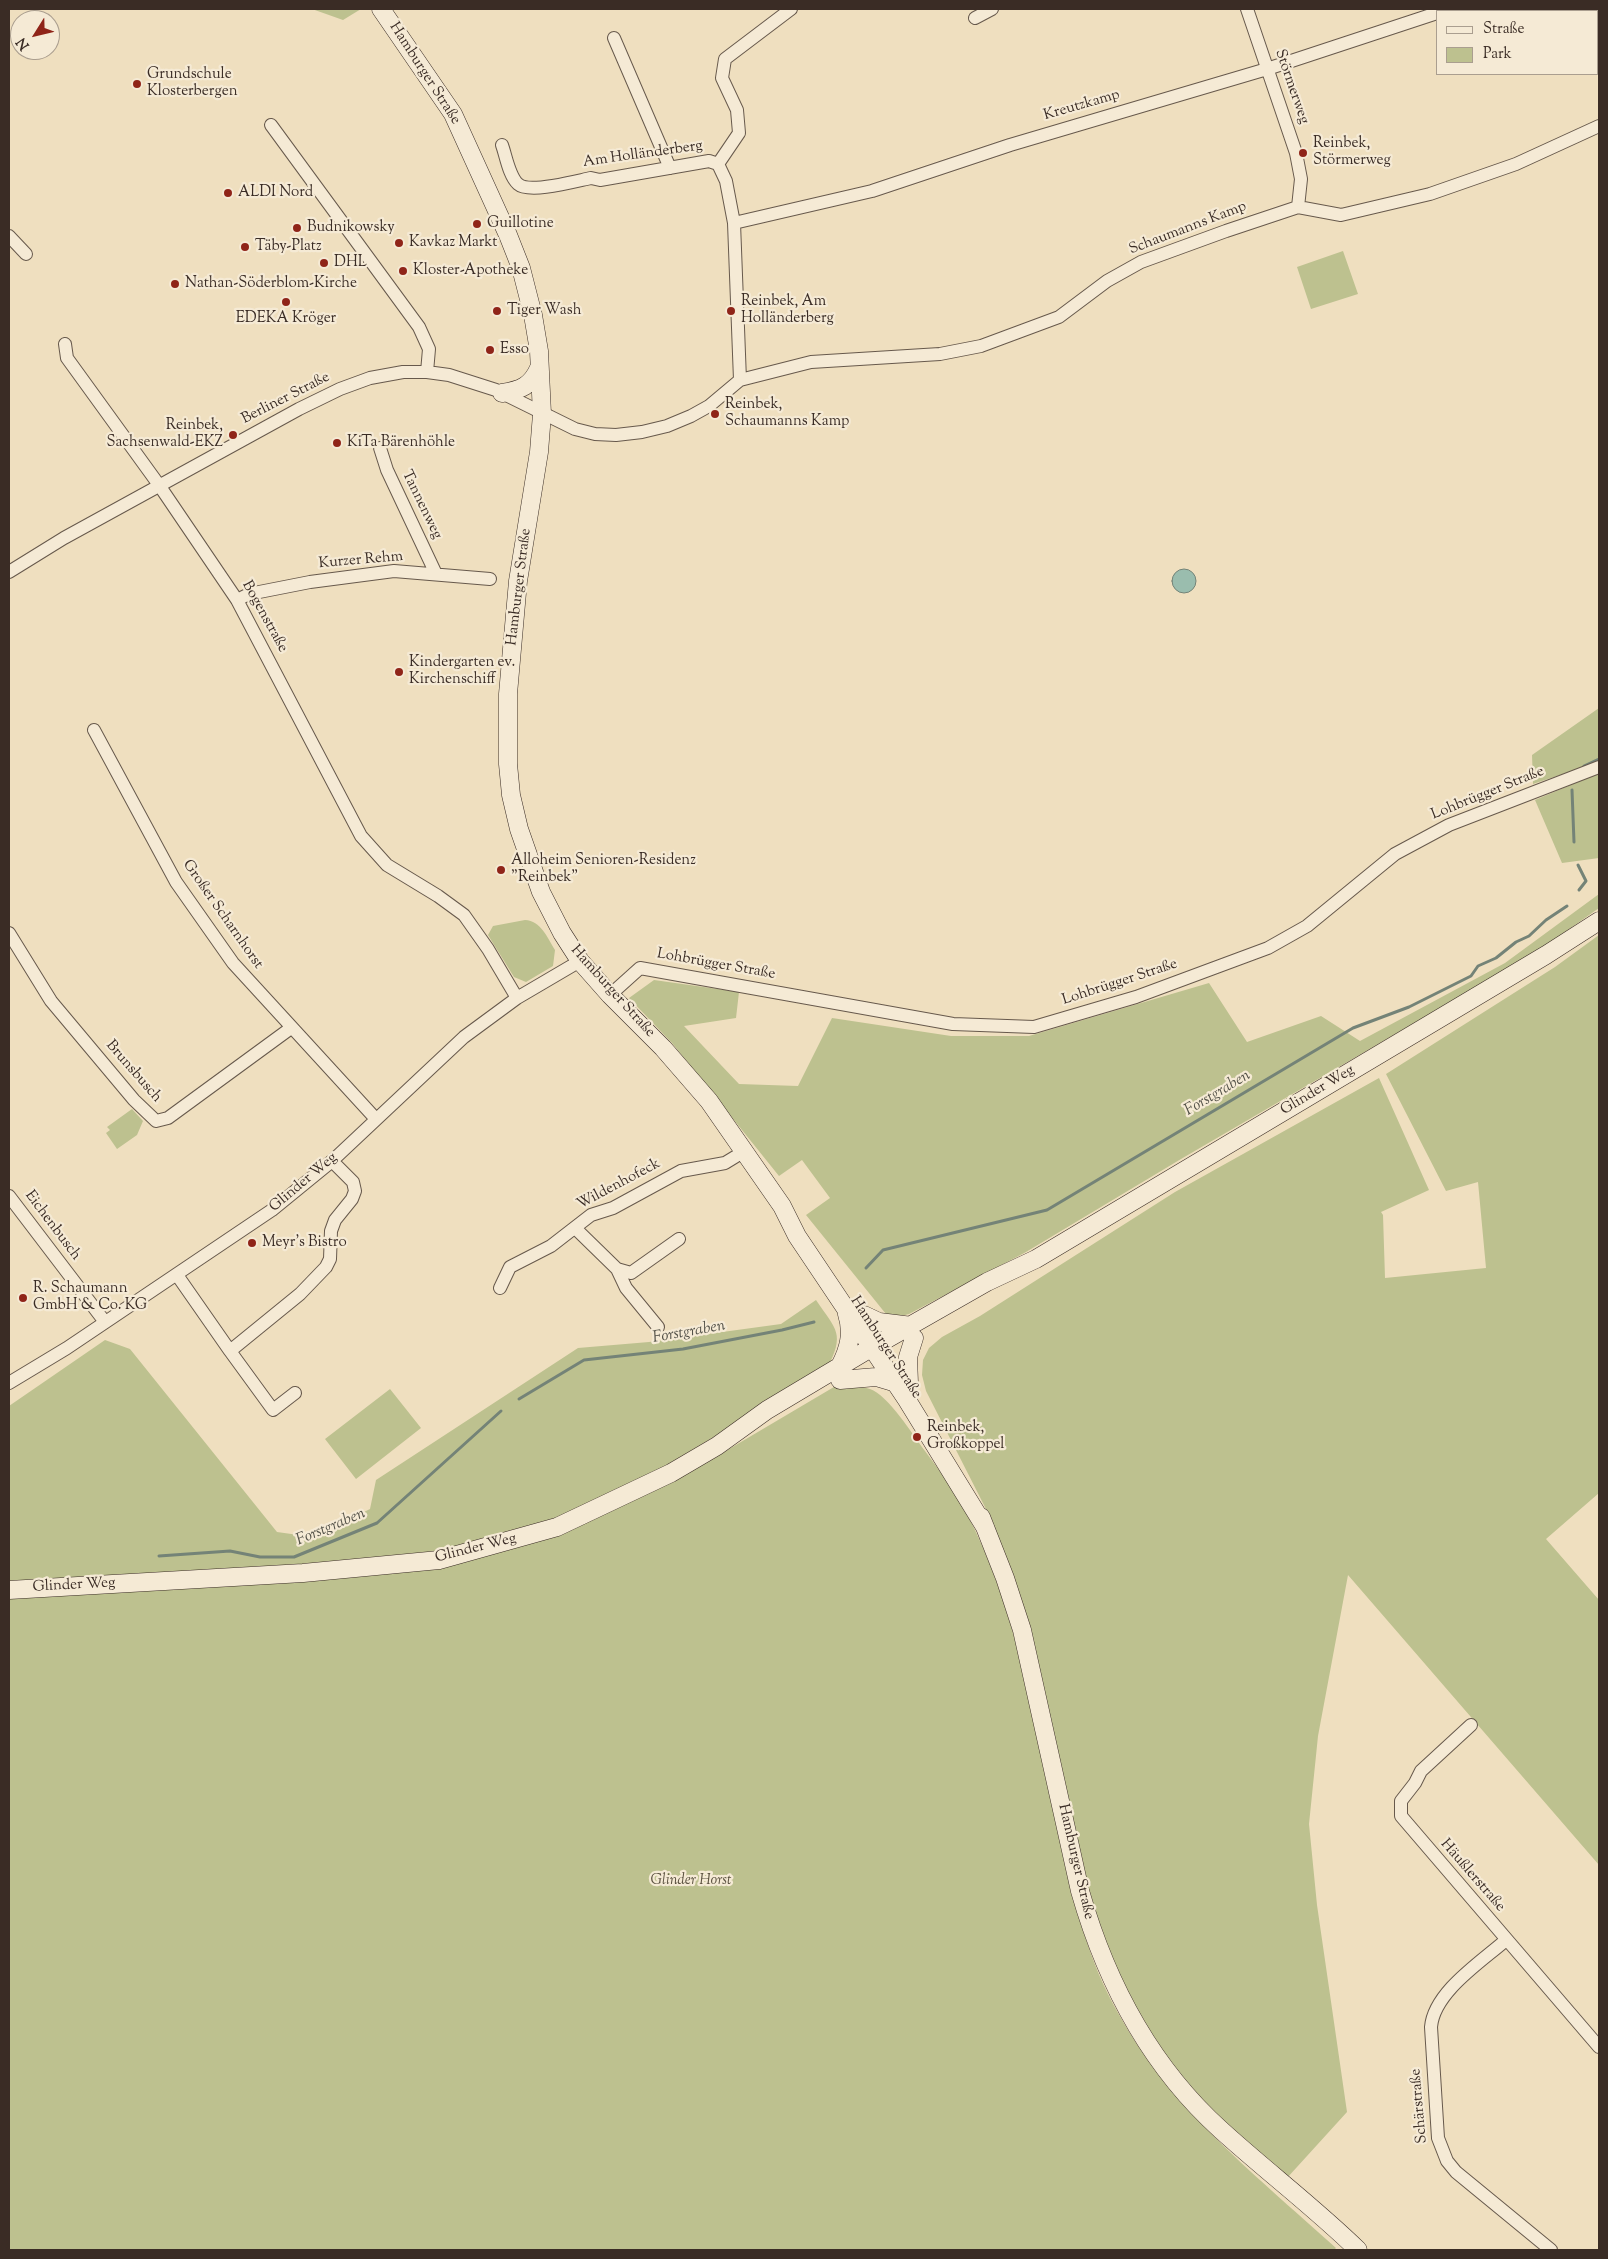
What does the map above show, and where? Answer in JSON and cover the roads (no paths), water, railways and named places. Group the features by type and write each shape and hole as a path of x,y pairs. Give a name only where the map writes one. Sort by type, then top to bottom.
{"main road":[{"name":"Hamburger Straße","path":"381,9 453,114 492,196 511,243 527,289 536,329 542,414 539,452 518,581 508,694 508,764 511,795 527,857 546,905 580,961 689,1076 782,1206 805,1229 864,1315 880,1350"},
{"path":"502,393 525,387 532,382 540,368"},
{"name":"Glinder Weg","path":"9,1590 303,1573 439,1560 557,1527 671,1473 717,1446 773,1418 840,1373 880,1350 994,1291 1036,1259 1538,960 1599,920"},
{"name":"Hamburger Straße","path":"782,1206 797,1236 844,1305 880,1350 958,1463 1005,1578 1022,1630 1080,1891 1102,1959 1130,2017 1159,2061 1197,2107 1358,2250"},
{"path":"844,1305 851,1336 840,1373 876,1377 902,1383 913,1332 879,1322 864,1315"}],"street":[{"path":"718,164 739,133 737,110 722,78 725,59 791,9"},
{"path":"975,18 992,9"},
{"name":"Störmerweg","path":"1247,9 1296,154 1301,180 1298,208"},
{"name":"Kreutzkamp","path":"734,223 870,191 1010,145 1267,68 1436,13"},
{"path":"614,38 670,168"},
{"path":"271,125 419,327 429,348 427,372"},
{"name":"Schaumanns Kamp","path":"542,414 575,429 595,434 616,435 642,432 666,426 692,416 709,406 740,380 811,362 940,354 981,346 1059,317 1107,281 1141,262 1226,231 1298,208 1341,214 1430,194 1516,164 1599,126"},
{"name":"Am Holländerberg","path":"502,144 513,178 519,185 530,189 591,178 600,180 709,161 718,164 726,181 734,223 740,380"},
{"path":"9,236 26,254"},
{"name":"Bogenstraße","path":"65,344 67,358 159,486 237,600 361,836 387,865 456,908 470,922 517,998"},
{"name":"Berliner Straße","path":"9,572 58,542 299,409 340,389 384,374 427,372 466,379 502,393 542,414"},
{"name":"Tannenweg","path":"380,448 387,470 436,574"},
{"name":"Kurzer Rehm","path":"237,600 249,594 310,582 394,571 490,579"},
{"name":"Großer Scharnhorst","path":"94,730 176,882 233,963 375,1118"},
{"name":"Lohbrügger Straße","path":"610,994 640,968 953,1024 1034,1027 1136,997 1268,948 1307,926 1395,854 1448,825 1599,766"},
{"name":"Brunsbusch","path":"9,933 51,1001 134,1100 156,1121 168,1118 291,1028"},
{"name":"Glinder Weg","path":"9,1383 105,1322 272,1210 332,1161 375,1118 458,1042 517,998 580,961"},
{"name":"Wildenhofeck","path":"500,1288 510,1267 551,1246 592,1215 613,1208 681,1171 725,1163 743,1152"},
{"path":"230,1351 300,1294 326,1267 330,1259 331,1231 335,1220 352,1199 355,1191 353,1182 332,1161"},
{"name":"Eichenbusch","path":"9,1196 105,1322"},
{"path":"575,1228 616,1269 626,1288 658,1328"},
{"path":"616,1269 631,1273 679,1239"},
{"path":"177,1274 272,1410 295,1393"},
{"name":"Häußlerstraße","path":"1471,1725 1421,1771 1415,1783 1401,1801 1400,1809 1406,1824 1599,2047"},
{"name":"Schärstraße","path":"1506,1940 1447,1992 1433,2014 1431,2027 1437,2133 1440,2148 1456,2172 1551,2250"}],"waterway":[{"name":"Forstgraben","path":"1584,766 1599,759"},
{"name":"Forstgraben","path":"1572,790 1574,842"},
{"name":"Forstgraben","path":"1578,865 1586,881 1579,890"},
{"name":"Forstgraben","path":"866,1268 883,1250 1047,1210 1353,1028 1409,1007 1471,976 1478,966 1496,958 1516,942 1529,936 1546,920 1567,906"},
{"name":"Forstgraben","path":"519,1399 584,1360 683,1349 814,1322"},
{"name":"Forstgraben","path":"159,1556 230,1551 260,1557 294,1557 377,1523 501,1411"}],"place":[{"name":"Grundschule Klosterbergen","path":"137,84"},
{"name":"Reinbek, Störmerweg","path":"1303,153"},
{"name":"ALDI Nord","path":"228,193"},
{"name":"Guillotine","path":"477,224"},
{"name":"Budnikowsky","path":"297,228"},
{"name":"Kavkaz Markt","path":"399,243"},
{"name":"Täby-Platz","path":"245,247"},
{"name":"DHL","path":"324,263"},
{"name":"Kloster-Apotheke","path":"403,271"},
{"name":"Nathan-Söderblom-Kirche","path":"175,284"},
{"name":"EDEKA Kröger","path":"286,302"},
{"name":"Tiger Wash","path":"497,311"},
{"name":"Reinbek, Am Holländerberg","path":"731,311"},
{"name":"Esso","path":"490,350"},
{"name":"Reinbek, Schaumanns Kamp","path":"715,414"},
{"name":"Reinbek, Sachsenwald-EKZ","path":"233,435"},
{"name":"KiTa Bärenhöhle","path":"337,443"},
{"name":"Kindergarten ev. Kirchenschiff","path":"399,672"},
{"name":"Alloheim Senioren-Residenz \"Reinbek\"","path":"501,870"},
{"name":"Meyr's Bistro","path":"252,1243"},
{"name":"R. Schaumann GmbH & Co. KG","path":"23,1298"},
{"name":"Reinbek, Großkoppel","path":"917,1437"}],"park label":[{"name":"Glinder Horst","path":"691,1881"}]}
